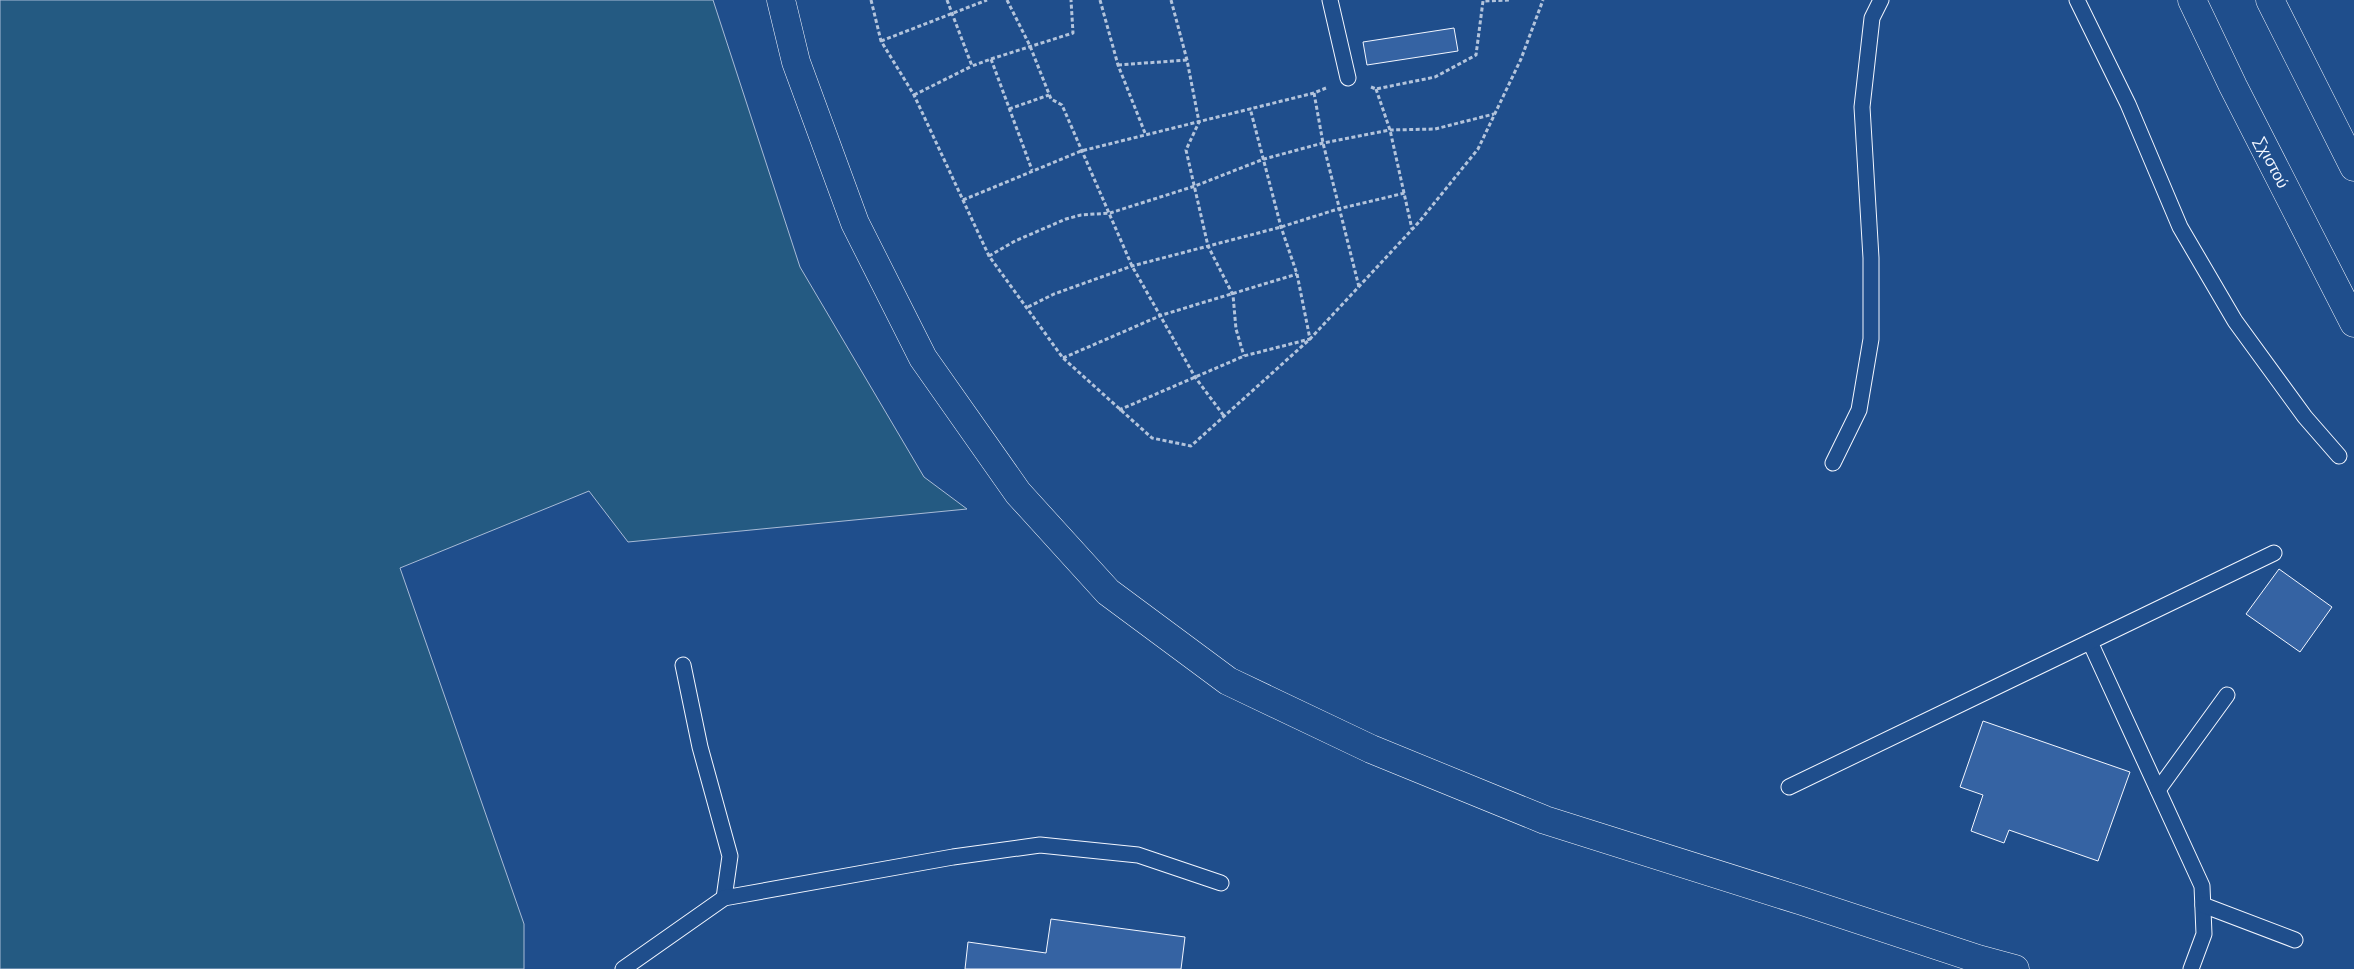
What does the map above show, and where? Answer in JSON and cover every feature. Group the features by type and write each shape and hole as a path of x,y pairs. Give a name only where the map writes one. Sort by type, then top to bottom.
{"street":[{"path":"781,0 796,62 855,223 923,358 1018,493 1108,592 1228,681 1371,749 1545,820 1978,959 2016,969"},
{"name":"Σχιστού","path":"2192,0 2237,94 2354,323"},
{"path":"2270,0 2354,167"}],"lane":[{"path":"1330,0 1348,78"},
{"path":"1833,463 1859,410 1871,338 1870,258 1862,107 1872,18 1881,0"},
{"path":"2078,0 2128,104 2180,227 2235,321 2306,418 2339,456"},
{"path":"1789,787 2274,553"},
{"path":"2090,642 2202,886 2204,934 2191,969"},
{"path":"683,665 700,747 730,856 724,898"},
{"path":"2158,790 2227,695"},
{"path":"623,969 724,898 954,856 1040,845 1138,855 1221,883"},
{"path":"2203,905 2295,940"}],"path":[{"path":"871,0 881,41 914,95 989,256 1063,358 1152,438 1191,446 1310,339 1412,229 1478,149 1521,59 1543,0"},
{"path":"947,0 972,66"},
{"path":"881,41 988,0"},
{"path":"1007,0 1030,46 1051,99 1062,105 1132,266 1162,315 1195,377 1224,416"},
{"path":"914,95 972,66 1073,33 1071,0"},
{"path":"1100,0 1118,65 1145,133"},
{"path":"1171,0 1187,60 1199,122 1186,150 1208,246 1233,295 1236,329 1244,356"},
{"path":"963,200 1081,151 1145,133 1199,122 1314,93 1348,78 1376,89 1435,77 1476,54 1483,0 1509,0"},
{"path":"991,59 1032,170"},
{"path":"1118,65 1187,60"},
{"path":"1376,89 1390,130 1412,229"},
{"path":"1314,93 1338,209 1359,287"},
{"path":"1009,109 1049,95"},
{"path":"1250,108 1281,227 1297,274 1310,339"},
{"path":"989,256 1015,241 1082,214 1110,213 1195,186 1264,160 1323,143 1390,130 1435,129 1495,114"},
{"path":"1028,308 1054,294 1132,266 1281,227 1338,209 1405,193"},
{"path":"1063,358 1162,315 1297,274"},
{"path":"1119,410 1244,356 1310,339"}],"shaded area":[{"path":"0,0 713,0 800,267 924,477 967,509 628,542 589,491 400,568 524,924 524,969 0,969"}],"building":[{"path":"1454,28 1458,51 1367,65 1363,42"},
{"path":"2279,569 2332,607 2300,652 2246,614"},
{"path":"1983,721 2130,772 2098,861 2009,830 2004,843 1971,831 1983,795 1960,787"},
{"path":"1051,919 1185,937 1181,969 965,969 968,942 1046,953"}]}
